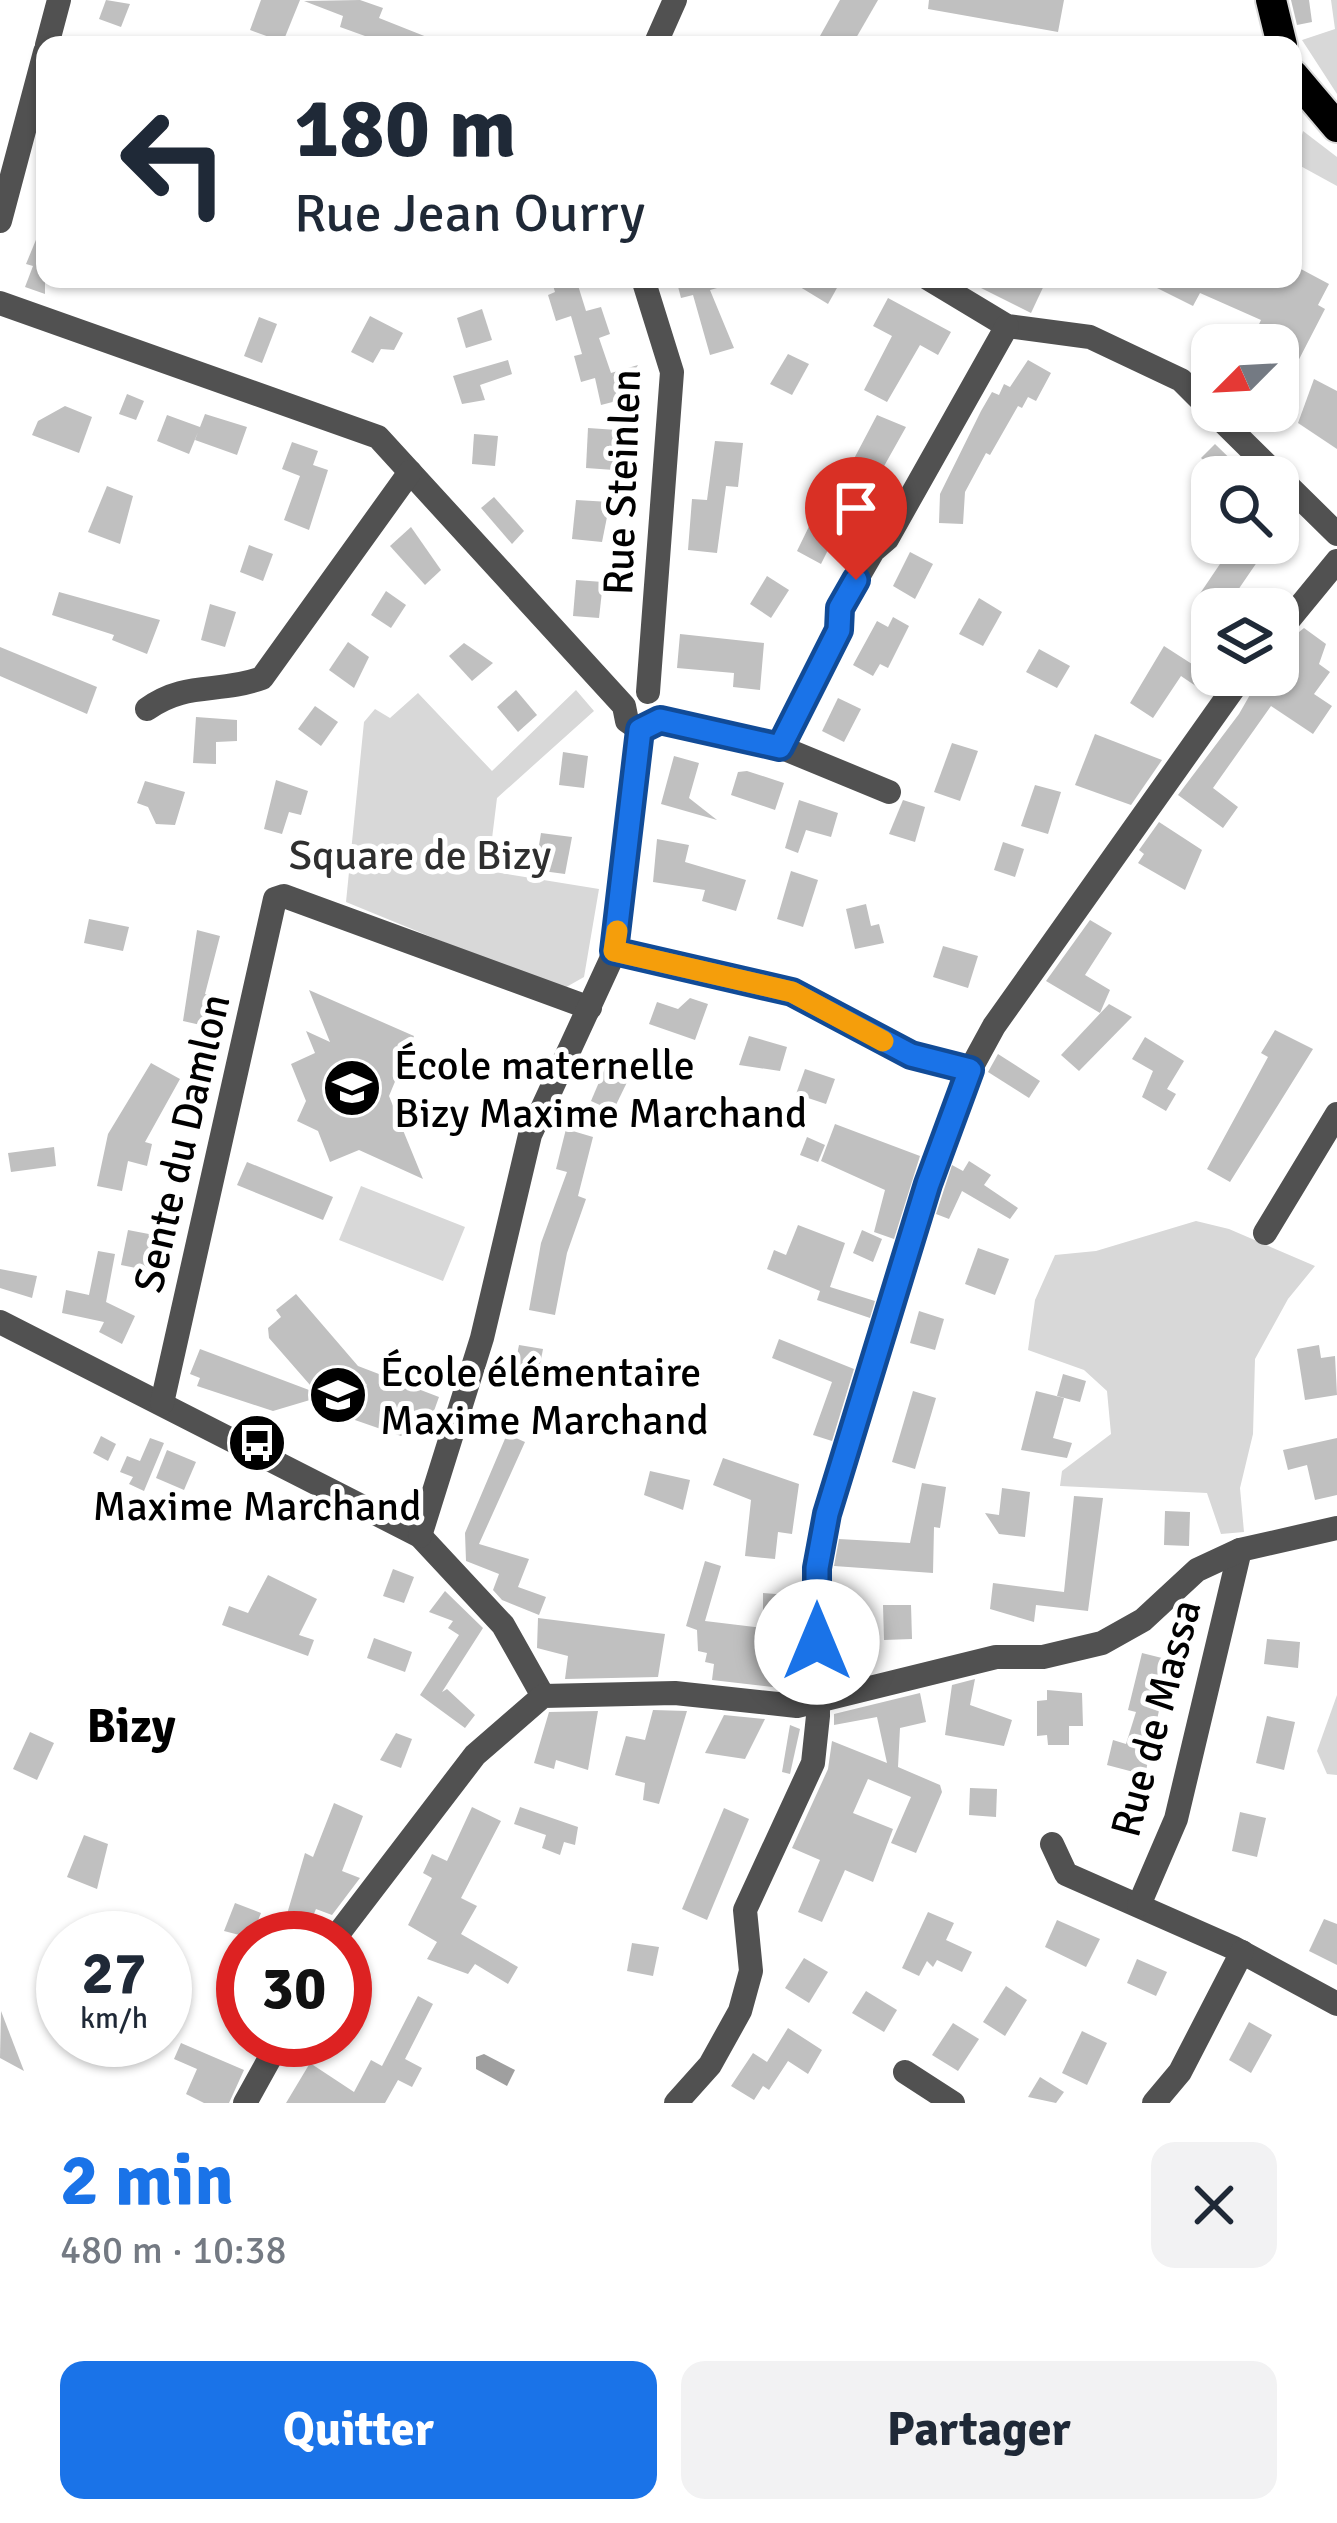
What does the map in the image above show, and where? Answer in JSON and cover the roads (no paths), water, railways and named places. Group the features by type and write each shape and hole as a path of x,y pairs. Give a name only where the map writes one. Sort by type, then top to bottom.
{"main road":[{"path":"1270,0 1280,36"},
{"path":"1302,85 1337,128"}],"street":[{"path":"49,36 59,0"},
{"path":"659,36 675,0"},
{"path":"0,221 36,86"},
{"name":"Rue Steinlen","path":"646,288 672,372 648,692"},
{"path":"943,288 1007,326 1090,337 1181,380 1191,390"},
{"path":"0,303 378,437 624,706 627,721 780,747 889,792"},
{"path":"780,747 839,630 840,608 872,551 886,539 1007,326"},
{"path":"1233,432 1337,534"},
{"path":"146,709 172,691 235,688 262,678 410,472"},
{"path":"1299,607 1337,561"},
{"path":"420,1536 482,1338 530,1135 614,951 650,725 661,703 648,692 633,694 624,706"},
{"path":"676,2103 710,2065 740,2011 752,1972 745,1910 813,1763 818,1700 817,1568 827,1514 921,1203 970,1070 994,1026 1228,696"},
{"name":"Sente du Damlon","path":"162,1403 275,899 284,896 340,914 590,1008"},
{"path":"614,951 792,992 911,1055 970,1070"},
{"path":"1265,1233 1337,1114"},
{"path":"0,1322 420,1536 502,1624 543,1696"},
{"path":"356,1911 475,1755 543,1696 675,1693 797,1706 996,1657 1043,1657 1102,1643 1143,1620 1197,1570 1240,1550 1337,1528"},
{"name":"Rue de Massa","path":"1139,1905 1176,1819 1240,1550"},
{"path":"1052,1844 1066,1874 1242,1952 1337,2004"},
{"path":"1154,2103 1180,2072 1242,1952"},
{"path":"245,2103 265,2067"},
{"path":"905,2072 953,2103"}],"place":[{"name":"École maternelle Bizy Maxime Marchand","path":"352,1088"},
{"name":"École élémentaire Maxime Marchand","path":"338,1395"},
{"name":"Maxime Marchand","path":"257,1443"}],"district":[{"name":"Bizy","path":"131,1725"}],"park label":[{"name":"Square de Bizy","path":"420,854"}]}
